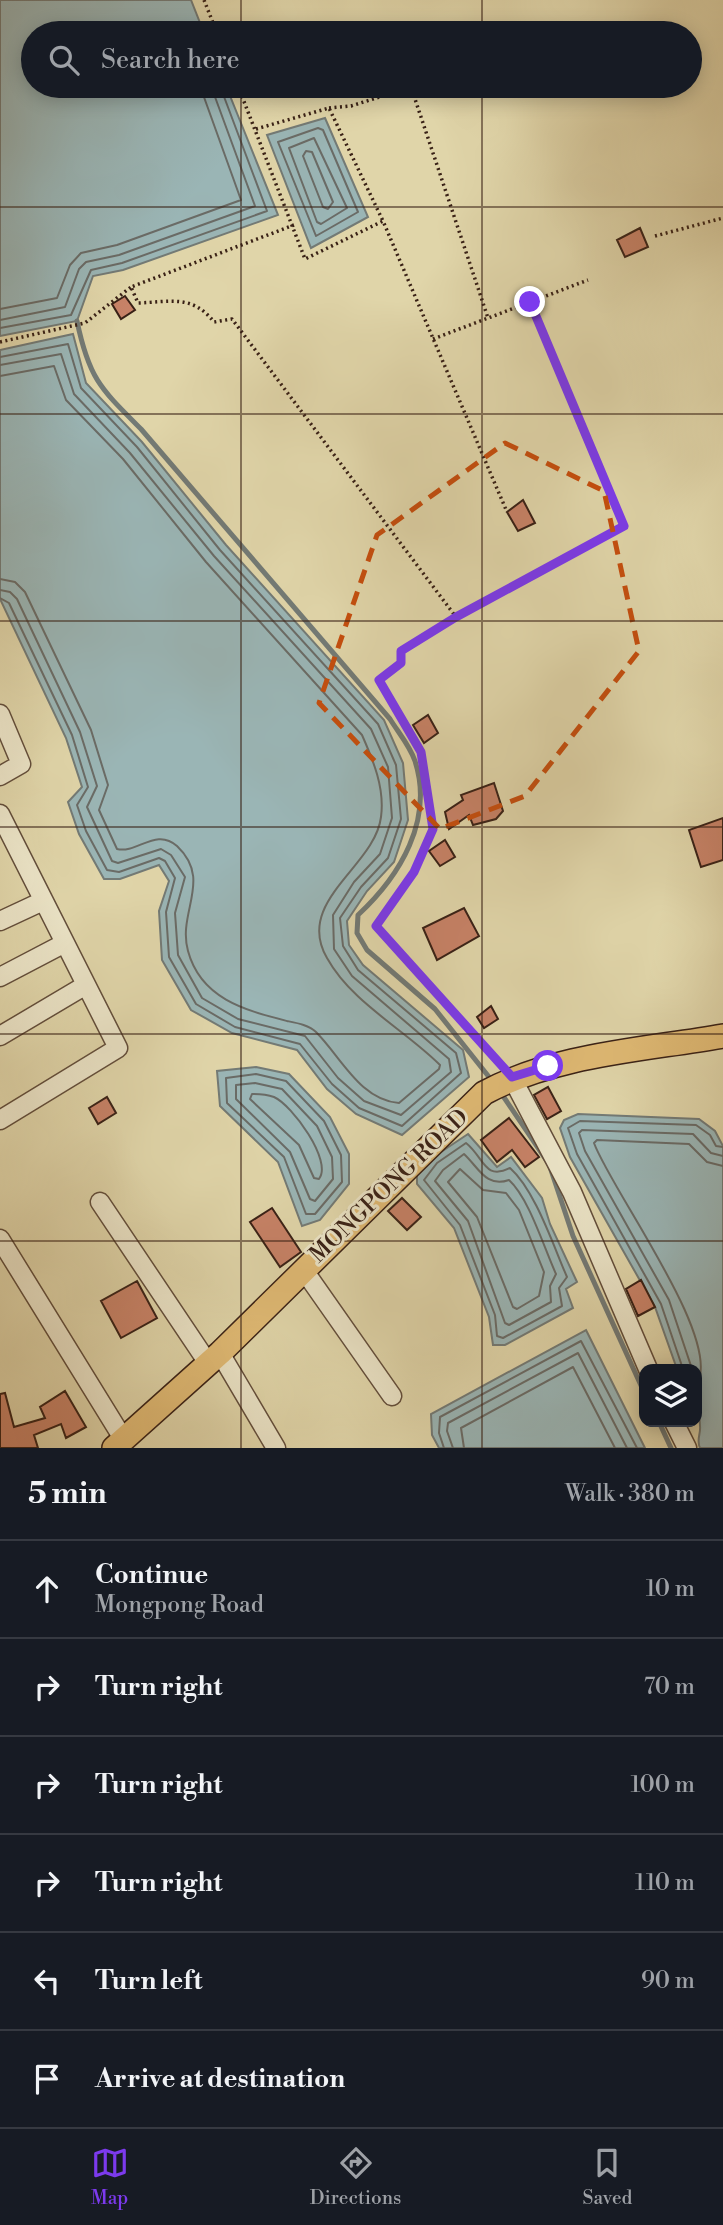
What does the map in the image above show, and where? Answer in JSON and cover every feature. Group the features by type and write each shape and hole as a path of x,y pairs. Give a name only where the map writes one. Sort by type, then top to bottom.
{"main road":[{"name":"MONGPONG ROAD","path":"119,1444 214,1358 485,1093 512,1077 548,1066 723,1036"}],"street":[{"path":"0,714 21,764 0,776"},
{"path":"0,814 7,845 43,901 118,1048 0,1120"},
{"path":"0,921 43,901"},
{"path":"0,977 65,943"},
{"path":"0,1037 86,985"},
{"path":"512,1077 572,1192 646,1364"},
{"path":"100,1202 276,1448"},
{"path":"0,1239 119,1444"},
{"path":"303,1269 392,1395"},
{"path":"676,1427 687,1448"}],"path":[{"path":"204,0 212,21"},
{"path":"243,98 305,259 383,221"},
{"path":"256,129 329,108 351,106 376,98"},
{"path":"415,98 488,318"},
{"path":"329,108 383,221 507,512"},
{"path":"655,236 723,218"},
{"path":"0,342 85,323 131,287 294,225"},
{"path":"433,339 588,280"},
{"path":"131,287 138,303 190,302 202,307 214,321 232,319 456,617"},
{"path":"512,1077 376,926 414,872 433,829 421,752 379,680 401,663 401,651 456,617 624,526 530,302"}],"highlighted area":[{"path":"505,443 604,491 639,651 525,796 440,829 319,703 377,535"}],"water":[{"path":"0,0 191,0 199,21 21,21 21,98 231,98 278,215 123,270 93,276 77,321 0,336"},
{"path":"325,118 368,217 311,248 267,135"},
{"path":"73,334 86,383 142,442 226,545 384,720 403,763 408,820 394,862 367,891 347,921 349,945 363,965 463,1050 469,1077 402,1135 356,1114 327,1089 297,1050 232,1033 191,1010 162,960 159,911 169,881 159,865 120,879 104,879 79,834 68,802 82,787 66,738 0,599 0,350"},
{"path":"256,1067 289,1074 330,1117 349,1154 349,1184 320,1220 302,1226 278,1162 220,1106 217,1071"},
{"path":"578,1114 699,1119 715,1131 723,1146 723,1448 700,1448 698,1442 702,1427 702,1364 675,1364 655,1307 570,1157 560,1128 564,1120"},
{"path":"468,1134 497,1167 511,1157 542,1198 550,1224 577,1282 566,1289 573,1308 505,1345 493,1345 489,1317 454,1228 417,1184 417,1175 432,1158"},
{"path":"586,1330 645,1448 439,1448 432,1435 431,1414"}],"building":[{"path":"640,228 648,247 625,257 617,240"},
{"path":"125,296 135,310 121,319 112,304"},
{"path":"523,500 535,523 518,531 507,512"},
{"path":"428,715 438,733 424,743 413,725"},
{"path":"494,783 503,811 496,819 473,825 469,815 449,829 445,812 463,800 461,795"},
{"path":"723,818 723,860 701,867 689,830"},
{"path":"445,840 455,857 440,866 429,851"},
{"path":"464,908 479,936 437,960 423,928"},
{"path":"491,1006 498,1019 484,1028 477,1017"},
{"path":"548,1087 561,1111 547,1119 534,1095"},
{"path":"107,1097 116,1113 98,1124 89,1108"},
{"path":"509,1118 539,1157 525,1167 512,1150 497,1162 481,1140"},
{"path":"402,1198 421,1217 407,1230 388,1211"},
{"path":"272,1208 301,1252 280,1267 250,1222"},
{"path":"641,1280 655,1307 638,1316 626,1289"},
{"path":"137,1281 157,1318 121,1338 101,1301"},
{"path":"65,1391 86,1427 66,1438 61,1424 34,1435 38,1448 0,1448 0,1394 5,1393 14,1427 45,1418 40,1407"}],"waterway":[{"path":"77,321 86,357 106,393 141,429 390,719 410,750 420,783 416,825 400,865 358,915 357,933 367,950 435,1009 493,1082"},
{"path":"501,1093 549,1164 573,1236 639,1381"},
{"path":"661,1427 671,1448"}],"route":[{"path":"530,302 624,526 456,617 401,651 401,663 379,680 421,752 433,829 414,872 376,926 512,1077 548,1066"}]}
